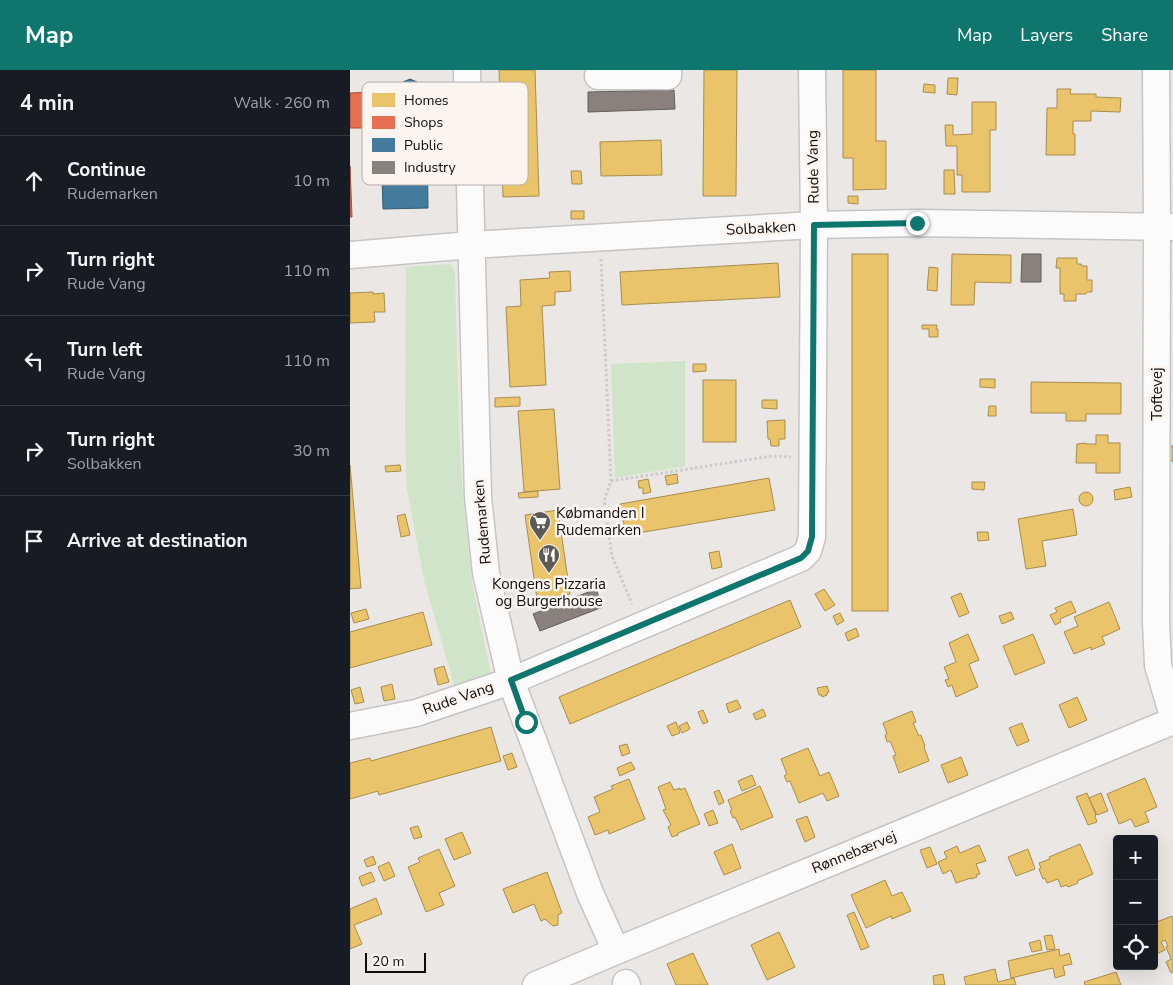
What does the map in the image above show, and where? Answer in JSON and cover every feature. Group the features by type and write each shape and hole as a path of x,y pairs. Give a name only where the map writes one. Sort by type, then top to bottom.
{"street":[{"path":"598,76 668,76 668,70"},
{"name":"Rude Vang","path":"350,726 416,713 511,680 801,558 808,551 812,537 814,225 812,70"},
{"name":"Toftevej","path":"1156,70 1165,227 1156,622 1158,665 1173,716"},
{"name":"Rudemarken","path":"470,185 478,497 486,573 511,680 590,893 616,951"},
{"name":"Solbakken","path":"350,255 471,245 814,225 917,223 1165,227"},
{"name":"Rønnebærvej","path":"536,985 1173,721"}],"path":[{"path":"600,238 611,481 604,501 612,556 641,626"},
{"path":"611,481 772,456 812,457"}],"green space":[{"path":"450,264 455,272 463,499 472,582 491,675 455,688 424,580 407,490 405,429 406,267"},
{"path":"685,361 685,466 615,478 611,364"}],"building: Homes":[{"path":"499,70 535,70 539,196 503,197 503,185 528,185 528,82 499,82"},
{"path":"704,70 737,70 736,196 703,196"},
{"path":"843,70 876,70 876,141 886,141 886,189 853,190 853,158 843,158"},
{"path":"948,78 958,78 957,95 947,94"},
{"path":"924,84 935,85 935,93 923,92"},
{"path":"1057,89 1071,89 1070,94 1096,94 1096,97 1121,98 1120,112 1091,111 1091,121 1073,121 1075,155 1046,155 1047,108 1057,108"},
{"path":"972,102 996,102 996,130 990,130 990,192 962,192 962,175 957,175 957,146 946,146 945,125 953,125 953,135 972,134"},
{"path":"661,140 662,175 601,176 600,142"},
{"path":"944,170 954,170 955,194 944,194"},
{"path":"571,171 581,171 582,184 572,184"},
{"path":"848,196 858,196 858,204 848,203"},
{"path":"571,211 584,211 584,219 571,219"},
{"path":"852,254 888,254 888,611 852,611"},
{"path":"952,254 1011,255 1011,283 975,282 974,305 951,305"},
{"path":"1057,258 1077,258 1077,264 1087,266 1087,280 1092,280 1092,292 1076,294 1076,301 1064,301 1064,294 1060,294 1060,268 1056,268"},
{"path":"778,263 780,297 622,305 620,272"},
{"path":"929,267 938,268 937,291 927,290"},
{"path":"570,271 571,291 555,292 555,305 542,306 546,385 510,387 506,307 521,306 520,280 550,278 549,272"},
{"path":"373,292 373,294 384,293 385,312 374,312 375,322 350,323 350,293"},
{"path":"922,325 937,325 938,337 929,337 929,329 922,329"},
{"path":"693,364 706,364 706,371 693,372"},
{"path":"980,379 995,379 995,388 980,387"},
{"path":"703,380 736,380 736,442 703,442"},
{"path":"1031,382 1121,383 1121,414 1086,414 1086,421 1066,421 1066,413 1031,413"},
{"path":"520,397 520,406 495,407 495,398"},
{"path":"762,400 777,400 777,409 762,408"},
{"path":"989,406 996,406 996,416 988,416"},
{"path":"554,409 560,489 524,492 518,411"},
{"path":"785,420 785,439 779,439 779,446 771,446 770,439 768,439 767,421"},
{"path":"1096,435 1108,435 1108,443 1120,443 1120,473 1096,473 1096,463 1076,463 1077,444 1096,444"},
{"path":"1168,446 1173,446 1173,461 1168,461"},
{"path":"350,465 361,588 350,589"},
{"path":"400,465 401,471 386,472 385,466"},
{"path":"677,474 678,483 667,485 665,476"},
{"path":"769,478 775,510 626,535 620,504"},
{"path":"648,479 651,492 643,494 643,488 639,488 638,481"},
{"path":"972,482 985,482 984,490 972,489"},
{"path":"1130,487 1132,497 1115,500 1114,490"},
{"path":"538,491 538,497 519,498 518,493"},
{"path":"1086,492 1091,494 1093,499 1091,504 1086,506 1081,504 1079,499 1081,494"},
{"path":"1073,509 1077,535 1042,541 1046,566 1026,569 1018,519"},
{"path":"558,510 570,594 537,599 525,515"},
{"path":"405,514 410,535 401,537 397,516"},
{"path":"977,532 988,532 989,540 978,541"},
{"path":"719,551 722,567 712,569 709,553"},
{"path":"824,589 835,605 825,611 815,594"},
{"path":"961,593 969,613 959,617 951,597"},
{"path":"790,600 801,627 570,724 559,697"},
{"path":"1071,601 1076,612 1060,619 1061,622 1055,625 1050,615 1057,612 1055,608"},
{"path":"1109,602 1120,629 1102,637 1105,644 1074,654 1064,632 1078,626 1074,617"},
{"path":"366,609 369,619 354,623 351,613"},
{"path":"423,612 432,645 350,668 350,632"},
{"path":"1011,612 1014,619 1002,624 999,616"},
{"path":"840,613 844,621 837,625 833,616"},
{"path":"856,628 859,636 848,641 845,633"},
{"path":"968,634 979,660 969,664 978,687 956,697 952,685 948,687 945,680 949,679 944,667 956,662 949,643"},
{"path":"1033,634 1045,663 1015,675 1003,646"},
{"path":"444,666 449,682 438,685 434,669"},
{"path":"392,684 395,699 384,701 381,687"},
{"path":"827,686 829,692 822,697 822,695 819,695 817,688"},
{"path":"360,687 364,702 355,704 351,690"},
{"path":"1077,697 1087,720 1069,728 1059,705"},
{"path":"737,700 741,708 729,713 726,704"},
{"path":"763,709 766,716 756,720 753,714"},
{"path":"703,710 708,722 703,724 698,712"},
{"path":"912,711 916,722 913,723 919,736 921,735 929,761 899,773 893,756 896,755 890,741 887,742 885,735 887,734 883,723"},
{"path":"676,722 680,733 672,736 667,726"},
{"path":"687,722 690,729 682,733 679,726"},
{"path":"1022,723 1029,741 1017,746 1009,728"},
{"path":"491,727 501,761 379,795 378,791 350,799 350,763 370,758 371,761"},
{"path":"627,744 630,753 622,756 619,746"},
{"path":"808,748 820,776 829,772 839,796 827,801 823,793 799,803 790,781 787,782 784,776 787,774 781,759"},
{"path":"512,753 517,767 508,770 503,756"},
{"path":"961,757 968,775 948,783 941,765"},
{"path":"631,762 635,769 620,776 617,768"},
{"path":"752,775 756,785 742,791 738,781"},
{"path":"1145,778 1157,807 1145,812 1149,822 1135,827 1131,819 1119,824 1107,794"},
{"path":"629,779 645,819 609,834 608,830 595,835 588,817 600,812 594,797 613,789 611,786"},
{"path":"670,782 674,790 685,788 700,824 672,837 668,827 671,825 663,810 666,809 658,787"},
{"path":"760,786 773,817 741,830 735,817 733,818 728,800"},
{"path":"719,790 724,802 719,805 714,792"},
{"path":"1087,793 1097,822 1088,825 1076,797"},
{"path":"1101,793 1108,811 1097,815 1089,798"},
{"path":"713,810 718,823 709,826 704,814"},
{"path":"807,816 815,837 805,842 796,820"},
{"path":"418,826 422,837 414,839 410,828"},
{"path":"462,832 471,853 454,860 445,839"},
{"path":"732,844 741,868 724,875 714,852"},
{"path":"1080,844 1093,874 1068,887 1067,885 1061,887 1058,879 1047,883 1039,869 1041,868 1039,863"},
{"path":"979,845 986,861 976,864 980,874 976,875 977,877 956,883 951,870 943,874 938,862 947,858 944,852 957,846 960,853"},
{"path":"930,847 937,864 927,868 920,850"},
{"path":"439,849 455,886 439,893 444,905 426,912 408,867 420,862 418,858"},
{"path":"1028,849 1035,869 1016,876 1008,857"},
{"path":"373,856 376,864 367,867 364,860"},
{"path":"389,862 395,876 384,881 378,867"},
{"path":"371,872 375,881 362,886 359,877"},
{"path":"547,872 562,913 558,915 558,925 553,926 545,919 541,921 534,904 513,913 503,889"},
{"path":"885,880 892,896 902,892 911,911 892,919 891,916 866,928 851,895"},
{"path":"376,898 382,914 354,925 362,944 350,949 350,909"},
{"path":"854,912 869,947 861,950 847,915"},
{"path":"1172,916 1173,919 1173,972 1171,973 1166,962 1171,959 1165,940 1161,942 1165,950 1158,953 1158,921"},
{"path":"779,932 795,967 767,980 751,945"},
{"path":"1052,935 1055,949 1047,950 1044,936"},
{"path":"1040,940 1042,950 1032,952 1029,943"},
{"path":"1059,949 1060,956 1069,953 1072,964 1063,966 1065,975 1055,978 1053,968 1011,978 1008,961"},
{"path":"693,953 708,985 676,985 667,964"},
{"path":"995,969 998,982 1014,978 1016,985 966,985 964,977"},
{"path":"1116,972 1121,985 1085,985 1084,982"},
{"path":"943,974 945,985 934,985 933,976"}],"building: Shops":[{"path":"362,92 362,128 350,128 350,93"},
{"path":"350,166 352,217 350,217"}],"building: Public":[{"path":"410,79 417,82 403,82"},
{"path":"382,185 428,185 428,208 383,209"}],"building: Industry":[{"path":"674,90 675,109 588,112 588,92"},
{"path":"1022,254 1041,254 1041,282 1021,282"},
{"path":"596,589 603,607 540,631 533,614"}],"place":[{"name":"Købmanden I Rudemarken","path":"540,541"},
{"name":"Kongens Pizzaria og Burgerhouse","path":"549,574"}],"route":[{"path":"526,722 511,680 801,558 808,551 812,537 814,225 917,223"}]}
